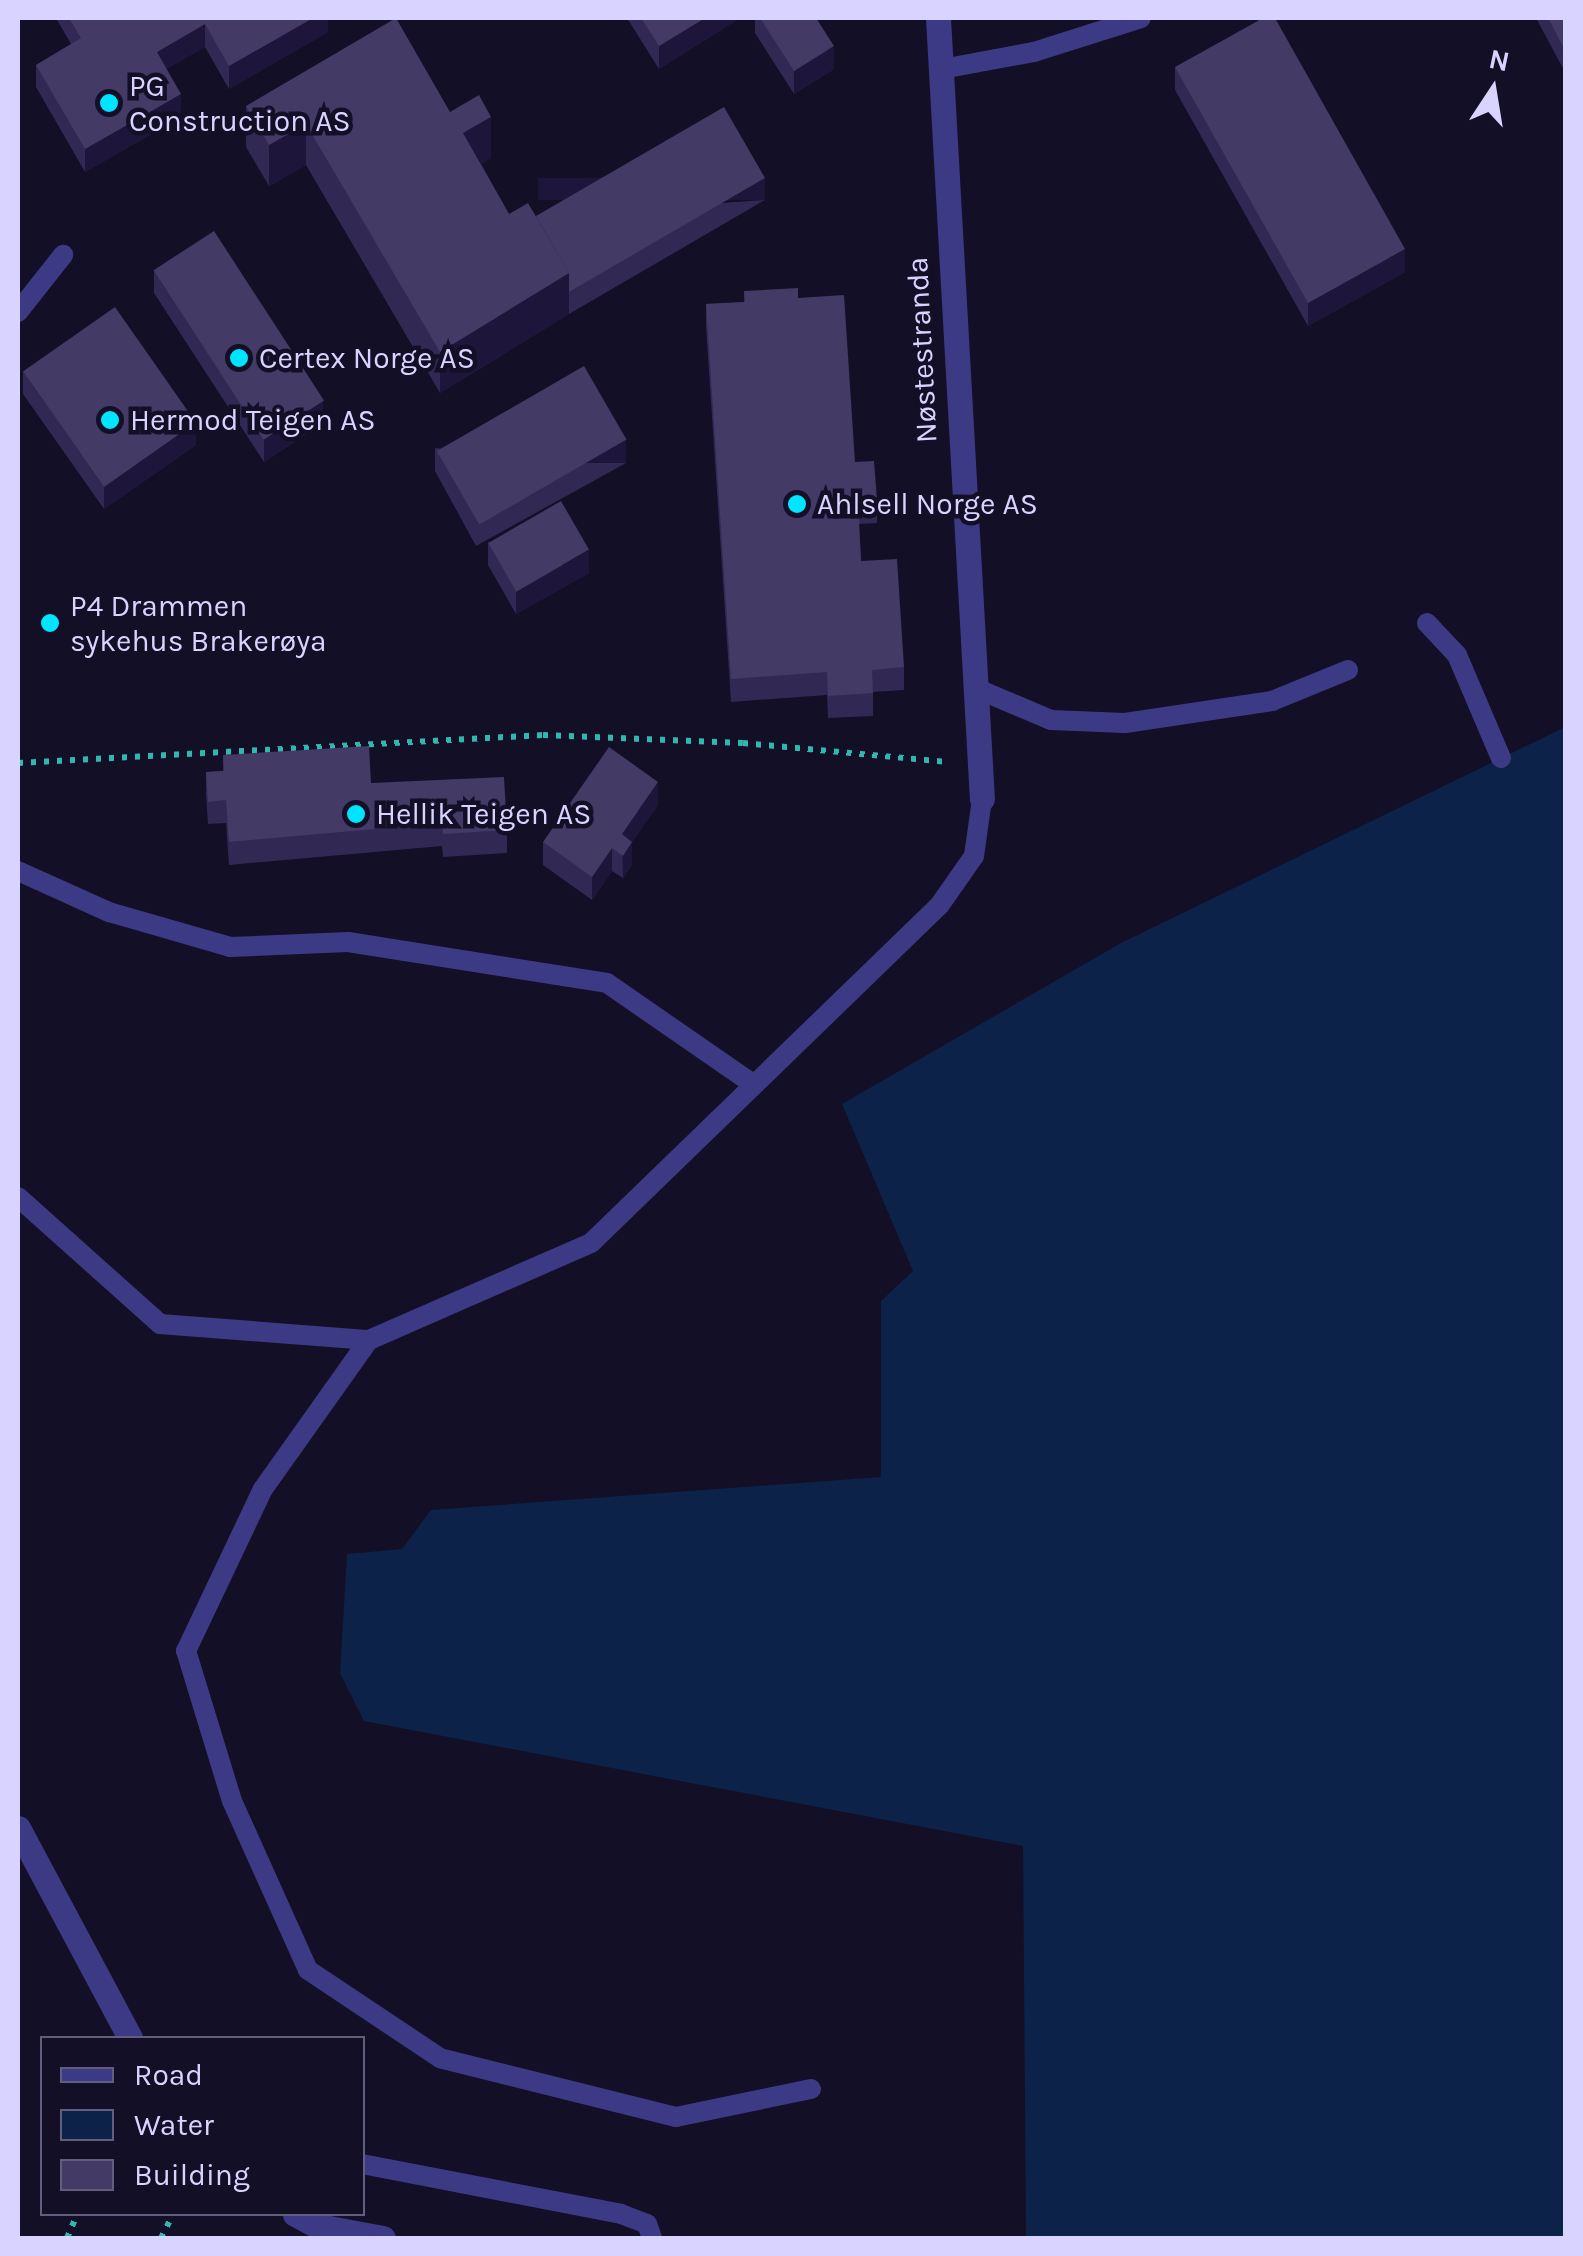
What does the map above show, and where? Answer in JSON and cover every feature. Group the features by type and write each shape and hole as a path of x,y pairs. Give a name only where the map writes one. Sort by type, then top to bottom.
{"street":[{"name":"Nøstestranda","path":"938,18 952,355 980,690 985,765 982,798"},
{"path":"18,1828 129,2036"},
{"path":"309,2226 383,2238"}],"lane":[{"path":"942,70 1034,52 1141,18"},
{"path":"18,312 63,255"},
{"path":"1426,623 1457,655 1501,758"},
{"path":"980,690 1051,720 1125,723 1272,700 1348,670"},
{"path":"18,1197 160,1324 368,1340 590,1243 960,883 974,856 982,798"},
{"path":"18,871 109,912 230,948 348,942 607,983 754,1084"},
{"path":"368,1340 263,1490 186,1650 232,1800 308,1970 440,2058 676,2117 811,2089"},
{"path":"365,2165 620,2214 647,2224 652,2238"}],"path":[{"path":"18,762 543,735 743,743 985,765"}],"water":[{"path":"1565,727 1565,2238 1026,2238 1023,1846 364,1721 340,1673 347,1554 402,1549 431,1510 881,1477 881,1301 913,1271 842,1104 1121,943"}],"building":[{"name":"PG Construction AS","path":"69,18 313,18 229,66 205,24 157,52 181,94 85,149 36,65 81,38"},
{"path":"396,18 450,112 479,95 491,117 463,133 509,214 528,203 569,273 440,352 306,124 269,145 246,106"},
{"path":"641,18 705,18 659,46"},
{"path":"760,18 816,18 834,46 794,71"},
{"path":"1263,18 1275,18 1405,249 1308,303 1175,67"},
{"path":"1548,18 1566,18 1566,52"},
{"path":"724,107 765,178 569,292 569,273 536,216"},
{"name":"Certex Norge AS","path":"214,231 324,400 264,440 154,270"},
{"name":"Ahlsell Norge AS","path":"798,288 798,298 844,295 855,462 874,461 877,500 858,501 861,561 897,559 904,667 872,670 873,693 828,696 827,672 731,679 706,304 745,302 744,291"},
{"name":"Hermod Teigen AS","path":"115,307 196,423 104,487 23,371"},
{"path":"584,366 626,440 479,525 437,451"},
{"path":"561,501 589,549 516,591 488,543"},
{"name":"Hellik Teigen AS","path":"369,746 371,783 504,777 507,830 443,834 442,823 229,842 226,800 208,802 206,772 224,771 223,755"},
{"path":"609,747 658,782 622,834 632,842 623,856 612,848 592,877 543,842"}],"place":[{"name":"PG Construction AS","path":"109,103"},
{"name":"Certex Norge AS","path":"239,358"},
{"name":"Hermod Teigen AS","path":"110,420"},
{"name":"Ahlsell Norge AS","path":"797,504"},
{"name":"P4 Drammen sykehus Brakerøya","path":"50,623"},
{"name":"Hellik Teigen AS","path":"356,814"}]}
